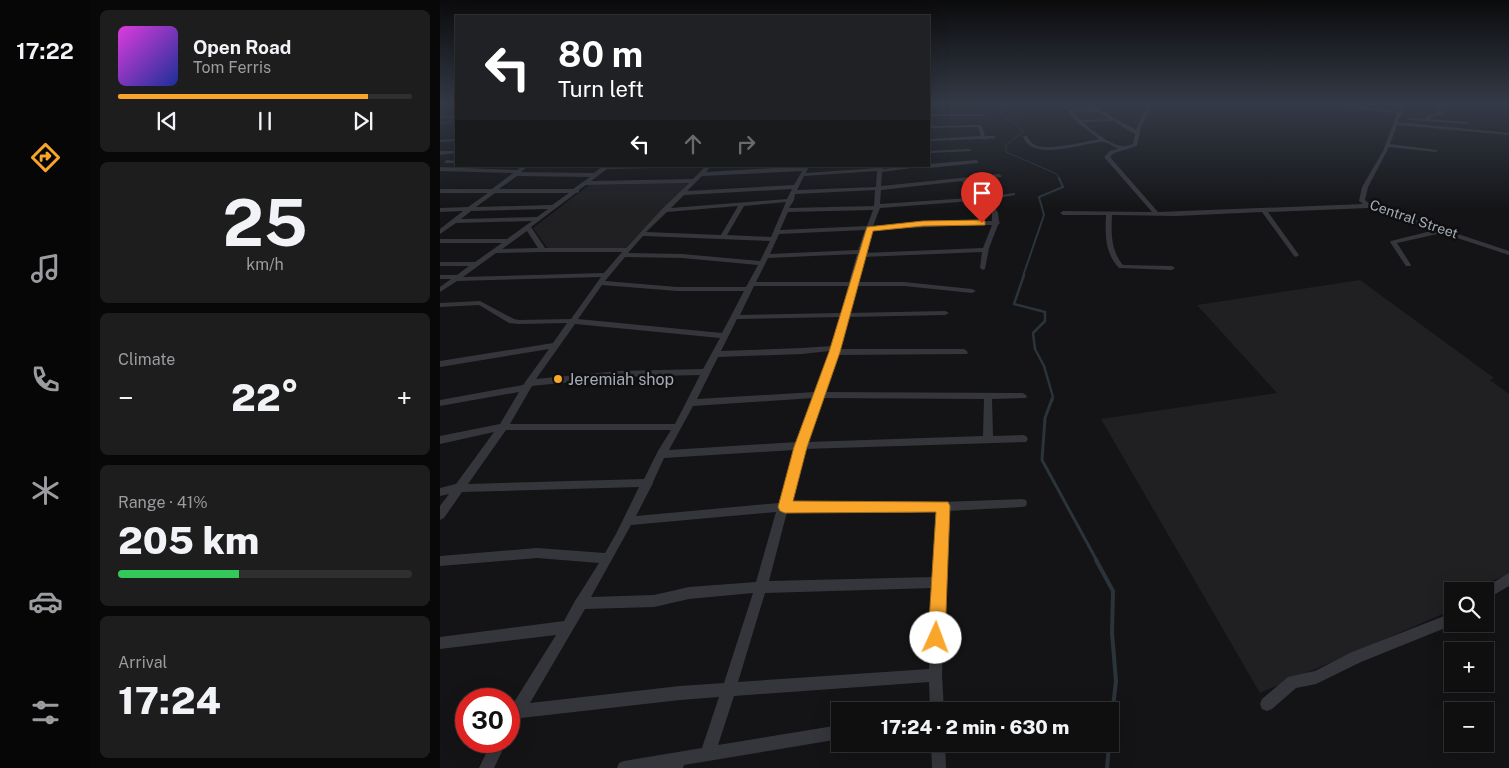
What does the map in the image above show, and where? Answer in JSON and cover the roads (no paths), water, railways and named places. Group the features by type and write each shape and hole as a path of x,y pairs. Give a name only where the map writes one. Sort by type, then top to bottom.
{"street":[{"path":"440,142 455,140"},
{"path":"1027,140 1038,148 1067,146 1100,140 1123,149"},
{"path":"1136,140 1135,145 1112,152 1107,157 1156,213"},
{"name":"Central Street","path":"1389,140 1365,187 1362,201 1369,206 1509,253"},
{"path":"1387,145 1436,151"},
{"path":"930,152 968,150"},
{"path":"440,153 455,152"},
{"path":"447,162 455,162"},
{"path":"930,166 976,162"},
{"path":"440,232 525,167"},
{"path":"440,290 578,190 606,167"},
{"path":"440,515 503,427 527,386 606,275 664,210 708,167"},
{"path":"701,174 800,169 909,167"},
{"path":"440,169 596,175"},
{"path":"520,705 608,558 648,483 661,454 678,427 776,235 800,169"},
{"path":"708,752 730,690 761,588 785,507 800,447 835,350 861,254 877,207 880,169"},
{"path":"664,210 742,204 791,197 999,176"},
{"path":"964,180 973,200"},
{"path":"586,183 694,181"},
{"path":"440,191 578,190"},
{"path":"682,193 791,197 877,207 988,199 1013,194"},
{"path":"983,268 985,250 997,223 995,211 988,199"},
{"path":"724,235 742,204"},
{"path":"1063,213 1264,211 1369,206"},
{"path":"440,210 554,207"},
{"path":"1264,211 1296,256"},
{"path":"1109,213 1109,241 1116,262 1121,267 1172,268"},
{"path":"454,221 538,219"},
{"path":"642,234 776,235 923,224 997,223"},
{"path":"528,227 543,250"},
{"path":"1408,264 1393,242 1444,230"},
{"path":"440,241 507,241"},
{"path":"492,251 626,252 764,260 861,254 985,250"},
{"path":"440,264 474,264"},
{"path":"440,277 606,275"},
{"path":"600,283 677,289 853,283 904,284 972,291"},
{"path":"440,306 480,303 512,321 573,321 724,336"},
{"path":"734,317 945,312"},
{"path":"440,364 557,345"},
{"path":"715,354 835,350 964,352"},
{"path":"440,403 527,386 618,374 706,372"},
{"path":"690,403 818,395 1023,396"},
{"path":"988,395 988,440"},
{"path":"440,440 503,427 678,427"},
{"path":"661,454 834,444 1023,439"},
{"path":"440,492 459,488 648,483"},
{"path":"628,521 785,507 943,506 1022,502"},
{"path":"936,702 935,675 938,582 943,506"},
{"path":"440,561 536,553 608,558"},
{"path":"1494,588 1509,579"},
{"path":"580,604 654,601 689,593 761,588 938,582"},
{"path":"1267,704 1293,682 1316,677 1357,657 1444,622"},
{"path":"440,643 567,627"},
{"path":"520,711 609,700 935,675"},
{"path":"624,768 677,763 708,752 831,733"},
{"path":"938,752 939,768"},
{"path":"486,768 494,753"}],"waterway":[{"path":"1013,140 1006,145 1006,152 1057,174 1059,179"},
{"path":"1023,276 1044,215 1039,197 1063,187 1059,178"},
{"path":"1024,275 1014,304 1045,312 1045,321 1033,333 1035,349 1044,366 1053,397 1052,401"},
{"path":"1052,399 1045,418 1042,460 1097,561"},
{"path":"1096,560 1113,591 1112,633 1116,681 1114,702"},
{"path":"1107,768 1108,752"}],"place":[{"name":"Jeremiah shop","path":"558,379"}]}
